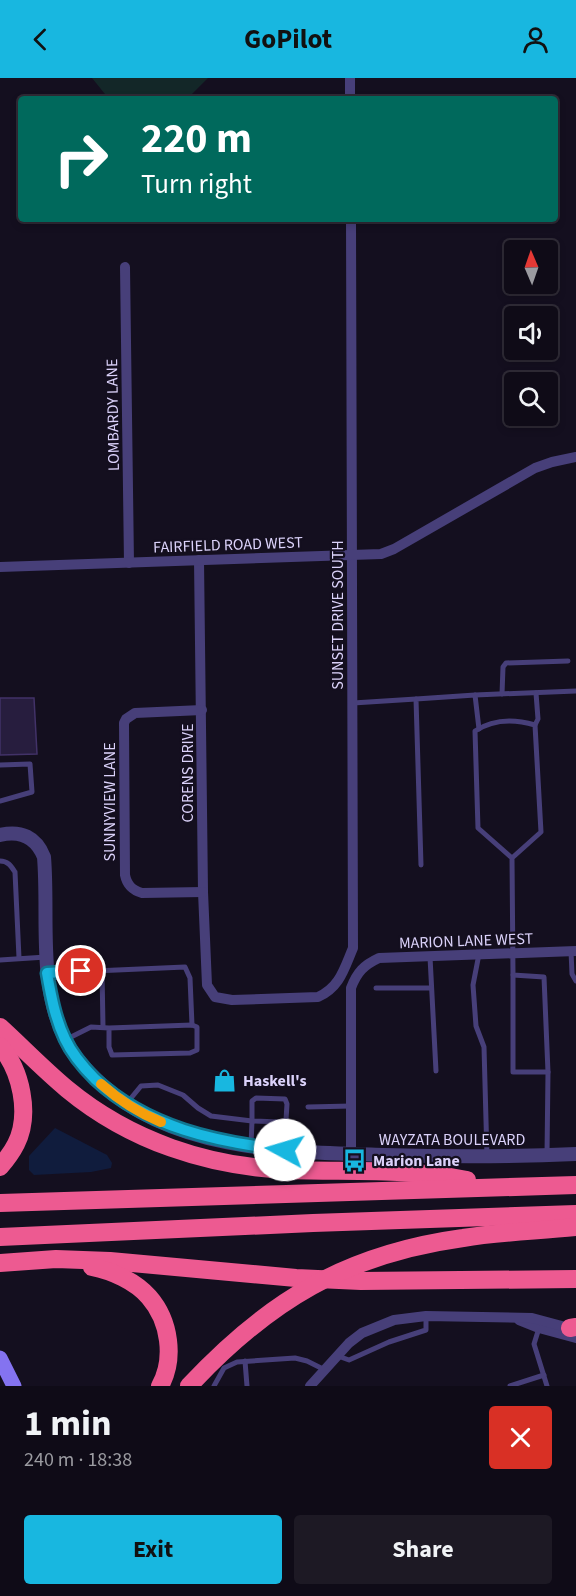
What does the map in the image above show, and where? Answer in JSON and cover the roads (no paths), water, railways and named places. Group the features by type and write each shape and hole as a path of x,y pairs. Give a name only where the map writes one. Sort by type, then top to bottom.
{"highway":[{"path":"0,1026 47,1072 92,1107 137,1134 166,1147 198,1157 242,1166 280,1170 442,1175 498,1187"},
{"path":"0,1046 17,1075 23,1112 21,1132 16,1144 0,1167"},
{"path":"0,1203 576,1185"},
{"path":"0,1237 576,1214"},
{"path":"189,1386 244,1332 290,1298 316,1282 354,1265 404,1250 462,1238 576,1227"},
{"path":"0,1263 56,1259 110,1261 296,1278 361,1281 575,1280"},
{"path":"0,1263 89,1266 130,1282 149,1297 167,1335 168,1364 160,1386"}],"main road":[{"path":"0,1358 14,1386"}],"street":[{"path":"350,78 350,96"},
{"name":"SUNSET DRIVE SOUTH","path":"207,985 215,997 232,1000 318,997 336,986 353,948 351,222"},
{"name":"LOMBARDY LANE","path":"125,267 129,563"},
{"name":"FAIRFIELD ROAD WEST","path":"0,567 381,554 394,549 535,468 576,457"},
{"name":"CORENS DRIVE","path":"199,560 203,892 207,985"},
{"name":"SUNNYVIEW LANE","path":"202,710 135,712 126,718 124,723 124,851 126,880 135,891 142,893 203,892"},
{"name":"WAYZATA BOULEVARD","path":"0,835 12,832 21,834 36,842 41,850 45,869 47,973 51,997 65,1040 90,1073 126,1104 145,1115 191,1133 251,1146 351,1154 487,1158 576,1154"},
{"name":"MARION LANE WEST","path":"351,1106 351,988 361,969 368,963 379,958 574,951"},
{"path":"351,1106 351,1154"},
{"path":"310,1386 336,1355 362,1333 394,1320 426,1316 532,1318 574,1331"},
{"path":"516,1318 539,1328 574,1331"}],"lane":[{"path":"502,694 502,667 506,663 568,661"},
{"path":"351,703 576,691"},
{"path":"512,858 541,832 535,725 538,719 536,693"},
{"path":"475,695 479,729"},
{"path":"416,699 421,865"},
{"path":"535,725 518,719 485,724 475,731 478,828 512,858 513,1072 548,1072"},
{"path":"0,765 30,764 32,792 0,801"},
{"path":"0,861 11,865 15,872 19,958"},
{"path":"574,951 576,981"},
{"path":"479,954 473,986 476,1026 484,1047 487,1158"},
{"path":"0,960 46,957"},
{"path":"430,957 436,1071"},
{"path":"47,973 185,967 190,978 192,1025"},
{"path":"65,1040 91,1027 106,1028 192,1025 197,1027 195,1052 112,1054 106,1028 102,970"},
{"path":"513,975 544,977 548,1072 547,1155"},
{"path":"376,988 431,988"},
{"path":"126,1104 141,1086 153,1084 183,1095 211,1116 252,1121 280,1122 286,1120 286,1101 282,1098 254,1099 252,1121 251,1146"},
{"path":"308,1107 351,1106"},
{"path":"336,1355 350,1360 389,1342 426,1330 426,1316"},
{"path":"539,1328 534,1344 547,1386"},
{"path":"214,1386 224,1368 237,1362 295,1358 323,1369"},
{"path":"245,1361 247,1386"},
{"path":"510,1386 544,1375"}],"water":[{"path":"55,1128 107,1155 112,1163 111,1168 91,1172 34,1175 29,1170 29,1156"}],"place":[{"name":"Haskell's","path":"225,1080"},
{"name":"Marion Lane","path":"355,1160"}]}
